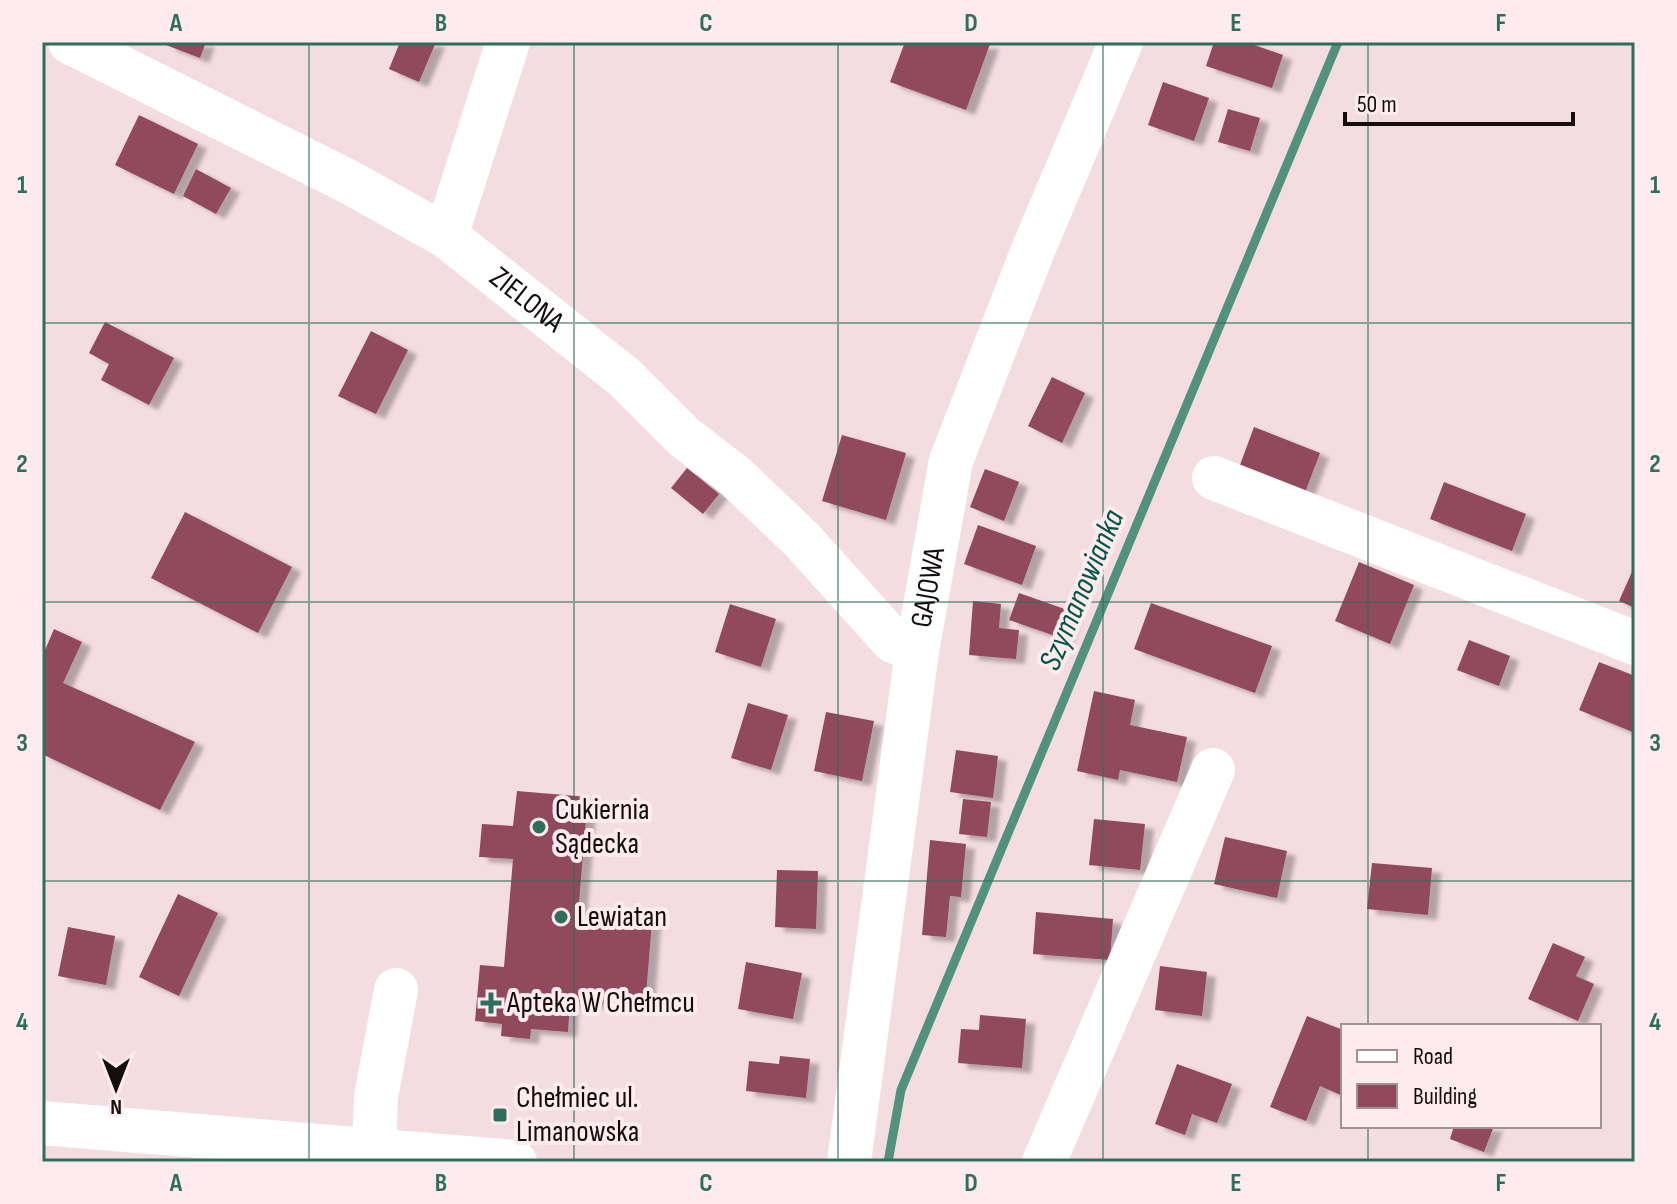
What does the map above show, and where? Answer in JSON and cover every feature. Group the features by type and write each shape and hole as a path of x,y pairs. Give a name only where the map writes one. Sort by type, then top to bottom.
{"street":[{"name":"ZIELONA","path":"70,42 349,182 446,236 624,377 683,436 736,477 802,540 893,641 917,651"},
{"path":"446,236 508,42"},
{"name":"GAJOWA","path":"849,1162 917,651 951,461 1033,250 1121,42"},
{"path":"1214,478 1635,643"},
{"path":"1044,1162 1213,770"},
{"path":"388,1155 376,1097 396,990"},
{"path":"42,1123 388,1155 515,1162"}],"building":[{"path":"167,42 206,42 200,58 166,45"},
{"path":"400,42 436,42 419,82 389,69"},
{"path":"905,42 990,44 966,110 890,82"},
{"path":"1214,42 1246,42 1283,55 1272,88 1206,66"},
{"path":"1163,82 1209,98 1194,141 1148,125"},
{"path":"1228,109 1260,118 1250,151 1218,142"},
{"path":"139,115 198,144 174,194 115,165"},
{"path":"196,169 231,188 216,214 183,196"},
{"path":"105,322 174,358 149,405 101,380 109,364 89,353"},
{"path":"371,331 408,350 376,414 338,396"},
{"path":"1052,377 1085,393 1062,443 1028,426"},
{"path":"1254,427 1320,453 1303,498 1237,473"},
{"path":"842,435 906,453 886,520 822,501"},
{"path":"687,468 719,494 703,514 671,488"},
{"path":"985,469 1019,482 1004,521 970,507"},
{"path":"1444,482 1526,514 1512,551 1430,519"},
{"path":"185,512 292,567 258,633 151,578"},
{"path":"978,525 1036,546 1022,585 964,564"},
{"path":"1359,562 1414,585 1390,644 1335,621"},
{"path":"1635,565 1635,608 1619,601"},
{"path":"1019,593 1073,612 1064,639 1009,620"},
{"path":"973,601 1001,604 999,628 1019,630 1016,659 969,655"},
{"path":"1151,603 1272,646 1255,693 1134,649"},
{"path":"730,604 776,619 761,667 715,652"},
{"path":"54,629 82,642 63,683 195,742 160,810 42,754 42,657"},
{"path":"1469,640 1510,656 1499,686 1457,670"},
{"path":"1599,662 1635,676 1635,733 1579,710"},
{"path":"1094,691 1135,700 1130,725 1187,737 1177,782 1120,770 1118,780 1077,771"},
{"path":"748,703 788,715 771,770 731,758"},
{"path":"826,712 874,721 862,781 814,771"},
{"path":"956,750 998,756 993,798 950,792"},
{"name":"Lewiatan","path":"517,791 588,797 578,914 652,921 645,1008 570,1001 568,1032 531,1029 530,1039 501,1036 502,1024 475,1021 480,965 504,967 513,859 479,857 482,824 513,826"},
{"path":"963,799 991,802 987,837 959,834"},
{"path":"1094,819 1145,824 1140,870 1089,865"},
{"path":"1225,837 1287,851 1277,898 1214,884"},
{"path":"930,840 966,844 961,897 950,896 946,937 922,935"},
{"path":"1372,863 1432,868 1428,915 1367,909"},
{"path":"777,870 818,871 816,929 775,927"},
{"path":"178,894 218,913 179,996 139,977"},
{"path":"1036,912 1113,919 1110,960 1033,954"},
{"path":"68,927 115,936 106,985 58,976"},
{"path":"1553,943 1585,957 1576,976 1594,984 1578,1021 1528,999"},
{"path":"746,962 802,973 793,1019 738,1009"},
{"path":"1160,966 1207,972 1202,1016 1155,1010"},
{"path":"980,1015 1026,1019 1022,1068 958,1063 961,1029 979,1030"},
{"path":"1307,1016 1341,1029 1341,1095 1320,1086 1306,1121 1270,1107"},
{"path":"780,1056 810,1059 806,1098 746,1091 749,1061 779,1064"},
{"path":"1177,1064 1232,1084 1217,1123 1192,1114 1185,1135 1155,1124"},
{"path":"1453,1128 1493,1128 1484,1152 1450,1139"}],"waterway":[{"name":"Szymanowianka","path":"888,1162 901,1090 1338,42"}],"place":[{"name":"Cukiernia Sądecka","path":"539,827"},
{"name":"Lewiatan","path":"561,917"},
{"name":"Apteka W Chełmcu","path":"491,1003"},
{"name":"Chełmiec ul. Limanowska","path":"500,1115"}]}
